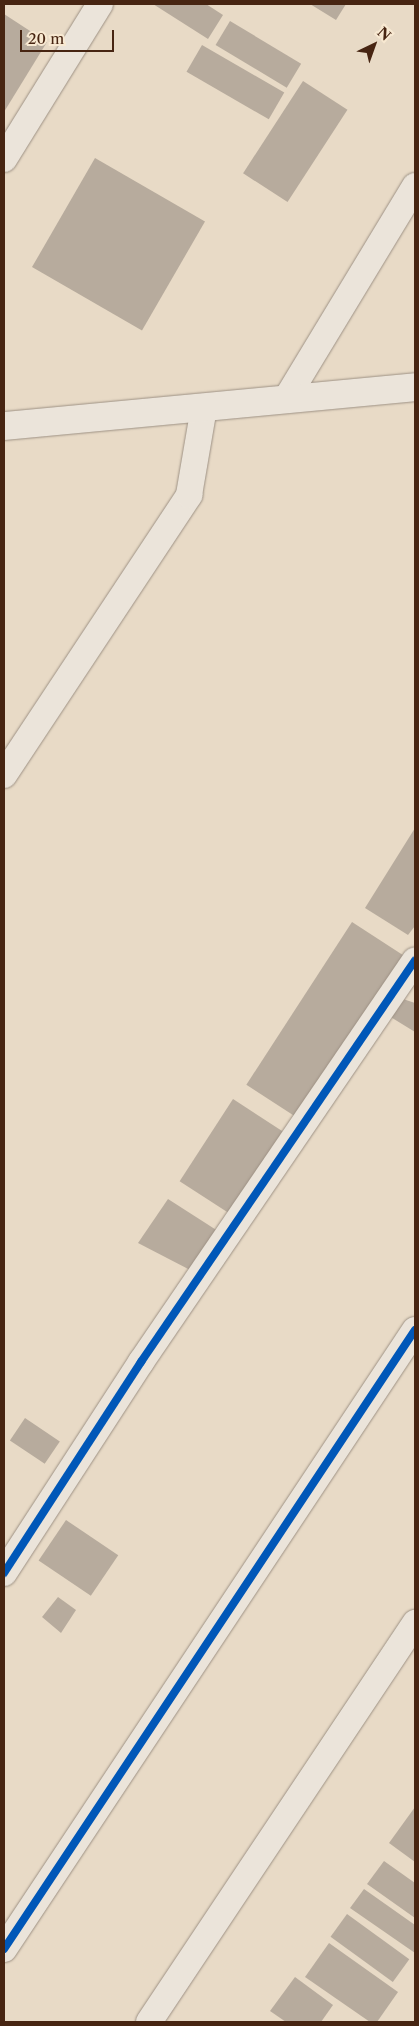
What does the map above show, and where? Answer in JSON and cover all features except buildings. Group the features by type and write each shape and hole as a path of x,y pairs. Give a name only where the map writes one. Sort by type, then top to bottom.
{"main road":[{"path":"4,426 415,387"}],"street":[{"path":"4,159 100,4"},
{"path":"286,400 415,186"},
{"path":"4,775 189,495 204,407"},
{"path":"4,1573 141,1362 415,960"},
{"path":"4,1949 415,1330"},
{"path":"149,2022 415,1623"}],"cycle path":[{"path":"4,1573 141,1362 415,960"},
{"path":"4,1949 415,1330"}]}
